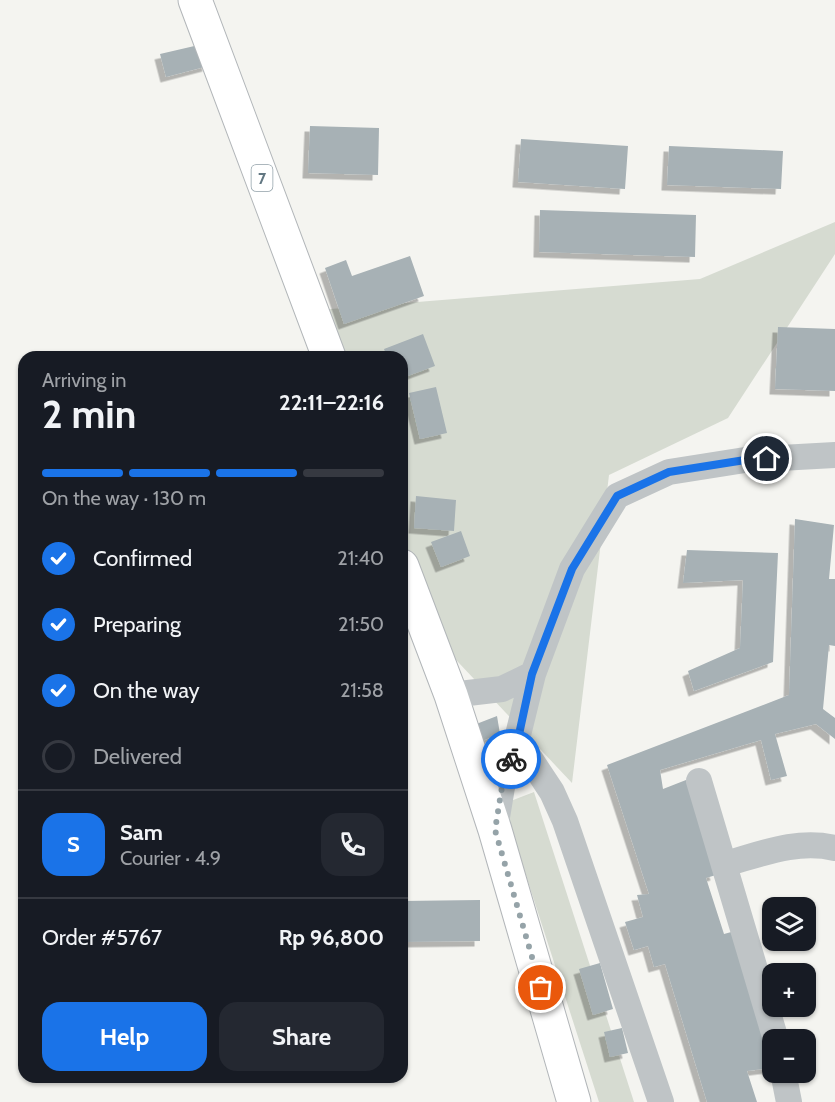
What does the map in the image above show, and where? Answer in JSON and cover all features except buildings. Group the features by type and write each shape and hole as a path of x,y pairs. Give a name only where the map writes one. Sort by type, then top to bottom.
{"highway":[{"name":"7","path":"195,0 327,351"},
{"path":"408,582 451,696 495,830 574,1102"}],"lane":[{"path":"495,830 502,787 518,739 532,674 572,569 617,496 669,472 745,460 835,455"},
{"path":"451,696 502,689 532,674"},
{"path":"518,739 552,792 565,821 660,1102"},
{"path":"699,780 773,1029"},
{"path":"725,864 802,845 820,844 835,848"},
{"path":"785,1083 789,1102"}],"shaded area":[{"path":"835,222 835,254 728,418 609,475 572,783 411,612 408,603 408,351 320,351 306,311 700,279"},
{"path":"534,792 634,1102 599,1102 503,804"}],"way so far":[{"path":"511,759 502,787 495,830 541,988"}],"route":[{"path":"511,759 518,739 532,674 572,569 617,496 669,472 745,460 767,459"}]}
